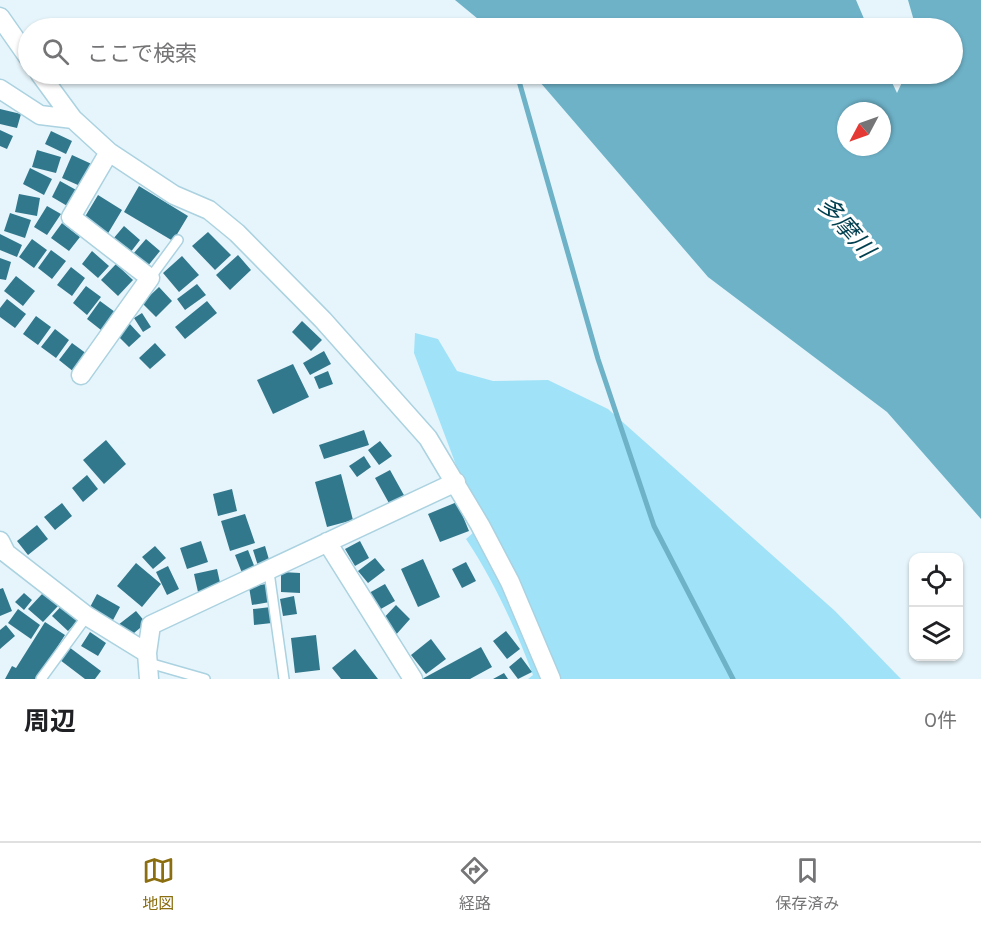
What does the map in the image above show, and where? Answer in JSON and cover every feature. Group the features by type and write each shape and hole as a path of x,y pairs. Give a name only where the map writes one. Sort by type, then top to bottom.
{"street":[{"path":"0,17 18,43"},
{"path":"47,84 72,119 109,152 174,195 209,210 237,233 323,321 428,438 456,482 510,582 551,679"},
{"path":"0,89 40,115 72,119"},
{"path":"81,375 150,278 71,217 109,152"},
{"path":"148,665 151,625 269,572 327,542 456,482"},
{"path":"0,541 6,553 148,665"},
{"path":"327,542 413,679"}],"lane":[{"path":"150,278 178,240"},
{"path":"269,572 284,679"},
{"path":"41,679 87,616"},
{"path":"148,665 205,679"}],"shaded area":[{"path":"415,333 438,339 457,371 493,381 548,380 608,409 835,611 901,679 560,679 532,613 459,473 414,353"},
{"path":"474,532 525,633 542,679 528,679 533,675 511,622 486,571 466,539"}],"water":[{"path":"455,0 856,0 864,18 477,18"},
{"name":"多摩川","path":"908,0 981,0 981,519 887,412 708,277 542,84 893,84 897,93 901,84 963,84 963,18 913,18"}],"building":[{"path":"0,109 21,114 17,128 0,124"},
{"path":"0,130 13,136 7,149 0,146"},
{"path":"51,131 72,141 66,154 45,144"},
{"path":"37,150 61,157 56,173 32,167"},
{"path":"72,155 96,166 87,189 62,178"},
{"path":"30,168 52,179 44,195 23,184"},
{"path":"60,181 78,191 69,207 52,197"},
{"path":"139,186 188,216 173,241 124,212"},
{"path":"19,194 40,198 37,216 15,212"},
{"path":"98,195 122,210 107,235 83,220"},
{"path":"47,206 61,214 47,235 34,227"},
{"path":"10,213 31,220 25,238 4,231"},
{"path":"62,223 80,237 69,251 51,238"},
{"path":"124,226 140,240 130,253 113,239"},
{"path":"208,232 231,255 215,270 192,246"},
{"path":"0,234 22,245 17,257 0,250"},
{"path":"32,239 47,250 34,268 19,257"},
{"path":"146,239 160,251 147,267 133,254"},
{"path":"51,250 66,261 52,279 38,268"},
{"path":"92,251 109,266 98,278 82,264"},
{"path":"238,255 251,270 230,290 216,275"},
{"path":"182,256 199,275 179,292 163,273"},
{"path":"0,258 11,262 6,280 0,279"},
{"path":"116,264 133,280 118,296 101,280"},
{"path":"71,267 85,278 72,296 57,285"},
{"path":"16,276 35,291 23,306 4,291"},
{"path":"197,284 206,295 185,310 177,299"},
{"path":"86,286 101,297 87,315 73,303"},
{"path":"159,287 172,301 156,317 142,303"},
{"path":"7,299 26,314 15,328 0,317 0,308"},
{"path":"100,301 115,312 101,330 87,319"},
{"path":"207,301 217,313 185,339 175,327"},
{"path":"142,313 151,327 143,332 134,318"},
{"path":"36,316 51,327 38,345 23,334"},
{"path":"302,321 322,340 311,351 292,332"},
{"path":"128,322 141,336 129,347 116,334"},
{"path":"55,329 69,340 56,358 41,347"},
{"path":"72,343 87,354 74,372 59,360"},
{"path":"155,343 166,355 150,369 139,358"},
{"path":"324,351 331,364 310,375 303,363"},
{"path":"293,364 309,397 273,414 257,380"},
{"path":"328,371 333,384 319,389 314,377"},
{"path":"364,430 369,445 324,459 319,445"},
{"path":"106,440 126,464 104,484 83,460"},
{"path":"380,441 392,456 379,465 368,450"},
{"path":"364,456 371,467 357,477 349,466"},
{"path":"390,470 405,497 390,505 375,478"},
{"path":"341,474 353,520 327,527 315,482"},
{"path":"87,475 98,489 83,502 72,488"},
{"path":"232,489 237,511 218,516 213,494"},
{"path":"457,502 469,531 440,542 428,514"},
{"path":"62,503 72,516 55,530 44,517"},
{"path":"245,514 255,543 230,551 221,521"},
{"path":"37,525 48,539 28,555 17,541"},
{"path":"201,541 208,562 187,569 180,548"},
{"path":"360,541 369,558 355,566 345,549"},
{"path":"155,546 166,558 153,569 142,557"},
{"path":"265,546 270,563 258,566 253,550"},
{"path":"248,550 255,568 242,573 235,555"},
{"path":"375,558 385,570 368,583 358,571"},
{"path":"423,559 440,597 418,607 401,569"},
{"path":"466,562 476,581 462,588 452,569"},
{"path":"136,563 161,584 142,607 117,586"},
{"path":"168,566 179,589 167,595 156,572"},
{"path":"217,569 221,587 198,592 194,574"},
{"path":"281,572 300,573 300,593 281,592"},
{"path":"266,584 270,602 252,605 249,587"},
{"path":"385,584 395,601 379,610 369,593"},
{"path":"3,588 12,611 0,616 0,589"},
{"path":"24,593 32,600 24,610 15,602"},
{"path":"43,593 58,606 43,622 28,609"},
{"path":"97,594 120,607 112,622 89,609"},
{"path":"294,596 297,614 283,616 280,599"},
{"path":"66,601 82,616 68,631 52,616"},
{"path":"396,605 410,619 394,637 379,623"},
{"path":"271,607 272,623 254,625 253,609"},
{"path":"18,609 40,625 31,639 8,623"},
{"path":"136,611 146,623 128,638 118,625"},
{"path":"45,622 65,635 37,679 5,679 12,666 16,668"},
{"path":"6,625 15,636 0,649 0,630"},
{"path":"506,631 520,649 507,659 493,641"},
{"path":"90,632 106,643 98,656 81,646"},
{"path":"316,635 320,670 295,673 291,638"},
{"path":"431,639 446,659 426,674 411,655"},
{"path":"69,647 101,671 95,679 85,679 60,660"},
{"path":"481,647 492,667 470,679 422,679"},
{"path":"355,649 378,679 341,679 332,668"},
{"path":"521,657 532,672 518,679 509,667"},
{"path":"504,673 508,679 493,679"}],"waterway":[{"path":"520,84 598,359 654,526 733,679"}]}
